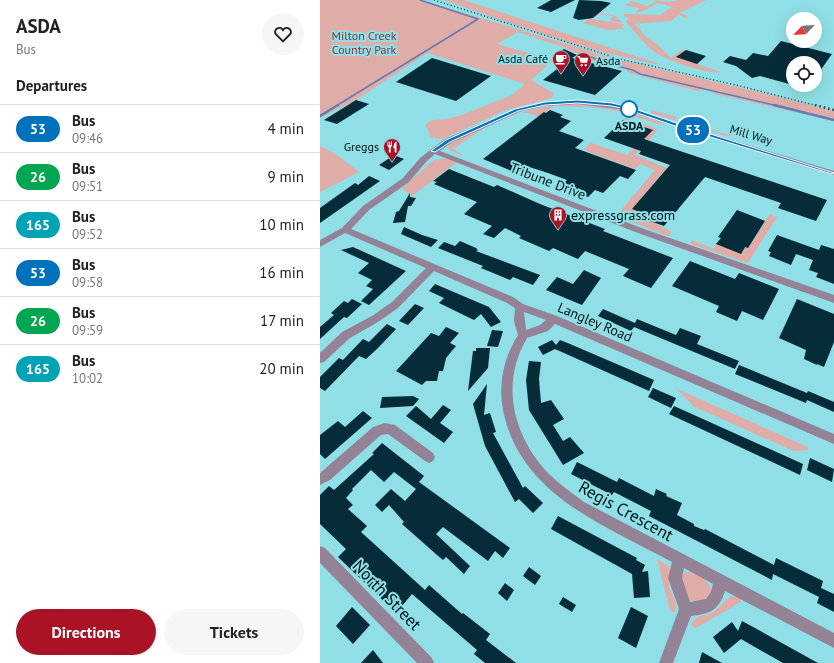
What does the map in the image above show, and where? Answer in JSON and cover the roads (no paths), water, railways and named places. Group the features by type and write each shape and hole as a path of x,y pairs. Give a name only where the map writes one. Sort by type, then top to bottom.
{"street":[{"name":"Mill Way","path":"320,244 345,230 366,208 406,180 423,160 448,141 517,110 545,104 578,102 628,108 678,126 834,173"},
{"name":"Tribune Drive","path":"433,151 641,231 834,299"},
{"name":"Langley Road","path":"345,230 510,300 520,307 554,319 834,439"},
{"path":"320,359 346,335 374,319 394,305 433,268"},
{"path":"520,307 518,316 519,326 523,335 544,328 554,319"},
{"name":"Regis Crescent","path":"523,335 512,355 507,382 506,394 513,427 523,450 531,463 564,496 834,641"},
{"path":"320,479 326,476 377,432 385,428 392,429 429,457"},
{"name":"North Street","path":"320,553 427,663"},
{"path":"666,663 686,609 675,578 679,559"},
{"path":"686,609 707,607 712,604 718,595 721,581"}],"waterway":[{"path":"336,106 478,19 420,0"},
{"path":"591,57 608,64 633,70 640,74 778,106"},
{"path":"320,116 338,105"},
{"path":"774,105 778,106"},
{"path":"778,106 834,120"}],"railway":[{"path":"434,0 620,59 736,85 818,106"},
{"path":"815,105 834,110"}],"place":[{"name":"Asda Café","path":"561,74"},
{"name":"Asda","path":"583,76"},
{"name":"ASDA","path":"629,109"},
{"name":"Greggs","path":"392,162"},
{"name":"expressgrass.com","path":"558,230"}],"park label":[{"name":"Milton Creek Country Park","path":"364,43"}]}
